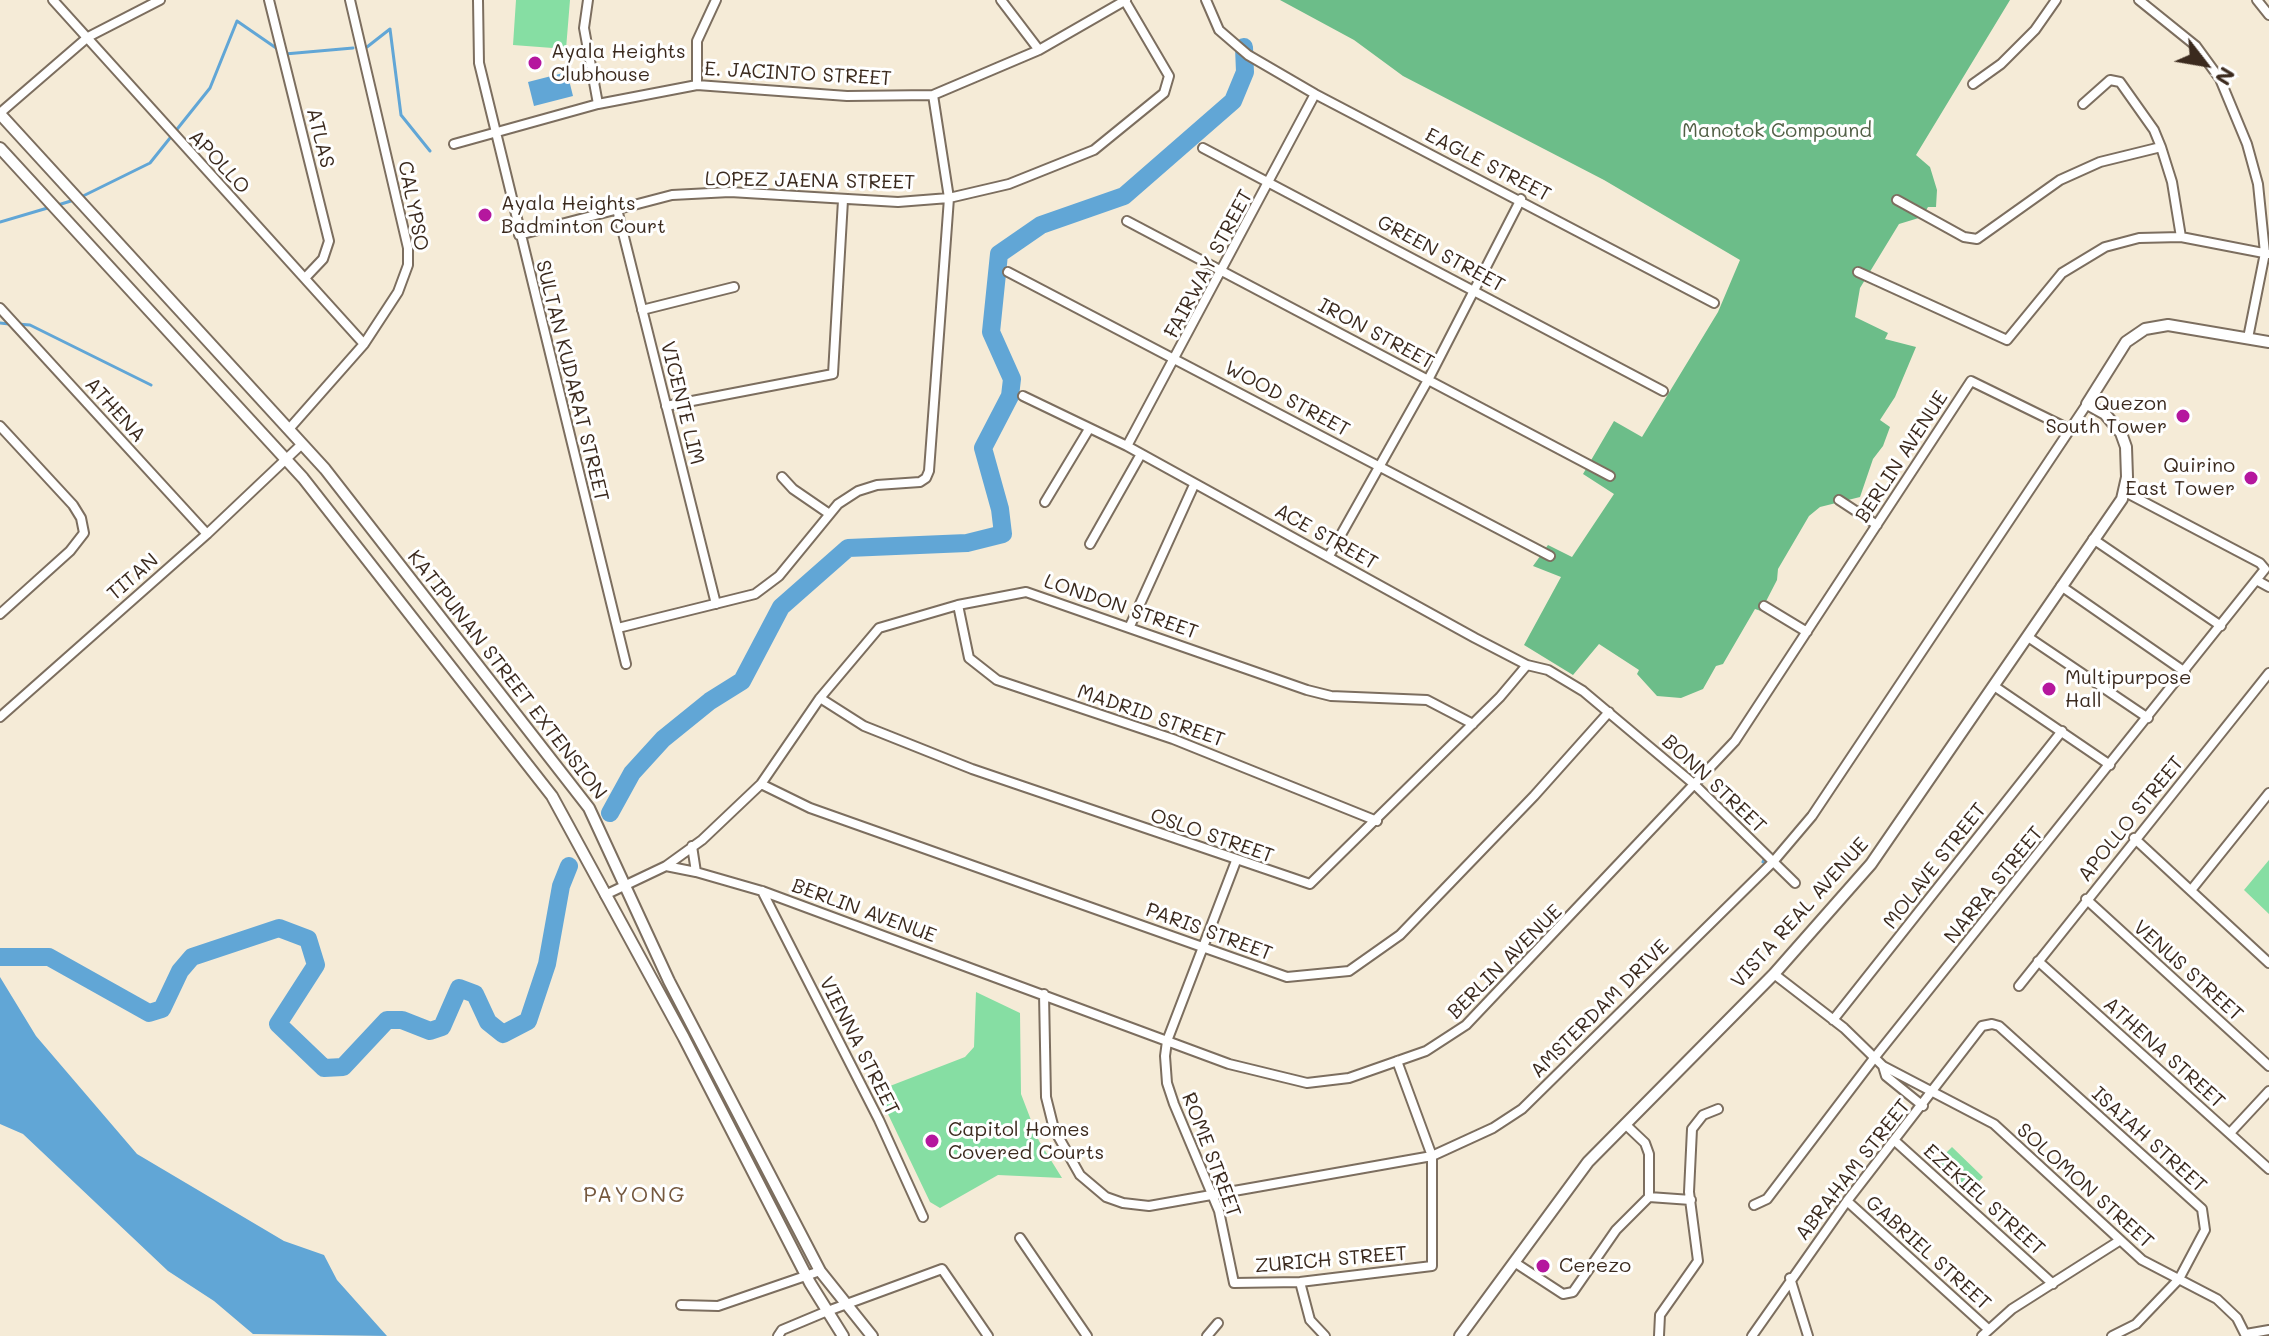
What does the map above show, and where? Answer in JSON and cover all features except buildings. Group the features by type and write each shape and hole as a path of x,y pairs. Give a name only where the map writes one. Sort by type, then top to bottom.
{"street":[{"name":"APOLLO","path":"53,0 364,344"},
{"path":"0,114 88,37 160,0"},
{"name":"ATLAS","path":"269,0 329,241 323,259 305,278"},
{"name":"CALYPSO","path":"289,429 335,381 364,344 406,279 408,248 350,0"},
{"name":"SULTAN KUDARAT STREET","path":"478,0 479,63 495,135 626,664"},
{"path":"588,0 584,28 598,104"},
{"path":"697,85 697,41 716,0"},
{"path":"1001,0 1039,50"},
{"name":"EAGLE STREET","path":"1206,0 1219,30 1248,55 1315,94 1521,199 1714,303"},
{"path":"1973,84 2001,64 2035,30 2056,0"},
{"path":"2139,0 2196,46 2220,79 2236,112 2258,184 2267,254 2248,338"},
{"path":"2257,0 2269,15"},
{"name":"E. JACINTO STREET","path":"454,144 598,104 697,85 847,96 933,95 1039,50 1126,1"},
{"name":"LOPEZ JAENA STREET","path":"519,235 672,195 730,192 898,202 949,198 1009,184 1094,150 1164,93 1169,76 1126,1"},
{"path":"2083,104 2115,78 2154,130 2172,182 2181,237"},
{"name":"FAIRWAY STREET","path":"1127,446 1176,360 1315,94"},
{"path":"618,628 755,594 779,576 828,513 858,491 877,485 920,482 929,471 949,198 933,95"},
{"name":"KATIPUNAN STREET EXTENSION","path":"0,114 302,444 589,808 622,882 737,1114 820,1271 872,1336"},
{"path":"1897,200 1964,237 1977,239 2060,180 2100,162 2161,147"},
{"name":"KATIPUNAN STREET EXTENSION","path":"0,148 334,515 481,711 552,796 825,1312 843,1336"},
{"name":"GREEN STREET","path":"1203,148 1271,181 1663,391"},
{"path":"1329,556 1428,380 1521,199"},
{"path":"666,406 833,374 843,200"},
{"name":"VICENTE LIM","path":"617,209 716,604"},
{"name":"IRON STREET","path":"1127,221 1610,476"},
{"path":"1858,272 2007,340 2069,268 2105,247 2139,238 2181,237 2267,254"},
{"name":"WOOD STREET","path":"1008,272 1550,556"},
{"path":"642,310 734,287"},
{"name":"ATHENA","path":"0,308 207,534"},
{"path":"2269,342 2189,326 2145,329 2126,342 2110,362 2087,404 2105,414 2121,433 2127,451 2125,492 2260,563 2265,569 2258,581 2269,587"},
{"name":"BERLIN AVENUE","path":"666,866 762,891 1229,1064 1307,1083 1349,1078 1426,1051 1468,1023 1735,741 1971,381 2071,430"},
{"name":"ACE STREET","path":"1023,396 1127,446 1527,665 1548,670 1609,712"},
{"name":"AMSTERDAM DRIVE","path":"1044,994 1046,1097 1054,1129 1080,1175 1106,1197 1123,1203 1149,1206 1212,1192 1323,1178 1432,1156 1493,1128 1522,1109 1773,862 1812,816 2087,404"},
{"path":"0,426 73,505 81,518 84,533 70,551 0,614"},
{"path":"1045,502 1089,429"},
{"name":"TITAN","path":"0,717 207,534 302,444"},
{"path":"1090,544 1141,454"},
{"path":"782,477 793,489 828,513"},
{"path":"1130,626 1194,485"},
{"name":"VISTA REAL AVENUE","path":"1460,1336 1568,1185 1774,974 1871,864 2125,492"},
{"path":"1839,500 1877,525"},
{"path":"2093,539 2221,626"},
{"name":"NARRA STREET","path":"1754,1205 1767,1199 1875,1057 2258,581"},
{"path":"2061,586 2185,672"},
{"name":"LONDON STREET","path":"666,866 761,784 820,698 879,628 958,605 1026,592 1307,690 1331,696 1427,700 1473,724"},
{"name":"MADRID STREET","path":"958,605 969,658 997,680 1173,739 1377,821"},
{"path":"1764,606 1807,632"},
{"path":"2028,637 2148,718"},
{"name":"OSLO STREET","path":"820,698 864,726 972,769 1310,884 1377,821 1527,665"},
{"name":"APOLLO STREET","path":"2019,986 2134,838 2269,673"},
{"path":"1994,686 2110,765"},
{"name":"BONN STREET","path":"1609,712 1695,785 1795,883"},
{"name":"PARIS STREET","path":"761,784 810,808 1287,977 1349,971 1400,935 1534,796 1609,712"},
{"name":"MOLAVE STREET","path":"1833,1020 2062,731"},
{"path":"2192,889 2269,793"},
{"path":"2134,838 2269,963"},
{"path":"692,846 696,872"},
{"name":"ROME STREET","path":"1232,1281 1219,1211 1167,1083 1167,1041 1236,861"},
{"path":"604,892 666,866"},
{"name":"VIENNA STREET","path":"762,891 879,1120 923,1217"},
{"name":"VENUS STREET","path":"2086,899 2269,1066"},
{"name":"ATHENA STREET","path":"2038,961 2269,1169"},
{"path":"1774,974 1875,1057 1883,1066 1886,1076 1923,1106"},
{"name":"ABRAHAM STREET","path":"1752,1336 1847,1201 1935,1092 1982,1026"},
{"name":"ISAIAH STREET","path":"1982,1026 1999,1026 2202,1209 2205,1230 2179,1279 2136,1324 2112,1336"},
{"path":"1397,1061 1432,1156"},
{"name":"SOLOMON STREET","path":"1883,1066 1994,1124 2119,1241 2142,1260 2217,1299 2237,1318 2246,1335"},
{"path":"2230,1133 2269,1091"},
{"path":"1659,1336 1660,1315 1698,1261 1691,1200 1692,1129 1703,1115 1718,1109"},
{"path":"726,1120 737,1114"},
{"path":"1514,1262 1568,1295 1616,1230 1649,1197 1649,1154 1645,1143 1625,1124"},
{"name":"EZEKIEL STREET","path":"1895,1141 2053,1284"},
{"name":"ZURICH STREET","path":"1232,1281 1237,1285 1300,1282 1429,1268 1433,1264 1432,1156"},
{"path":"1649,1197 1691,1200"},
{"name":"GABRIEL STREET","path":"1847,1201 1985,1332"},
{"path":"1020,1238 1087,1336"},
{"path":"1985,1332 2119,1241"},
{"path":"778,1336 782,1330 825,1312 942,1269 988,1336"},
{"path":"681,1305 718,1306 820,1271"},
{"path":"1790,1278 1808,1336"},
{"path":"1300,1282 1310,1320 1325,1336"},
{"path":"1207,1336 1218,1323"},
{"path":"2246,1335 2269,1330"}],"green space":[{"path":"516,0 570,0 566,49 513,45"},
{"name":"Manotok Compound","path":"1280,0 2010,0 1916,155 1930,167 1937,190 1936,207 1928,207 1922,217 1899,224 1860,288 1855,317 1888,333 1885,339 1916,347 1895,397 1880,420 1890,427 1883,446 1873,459 1860,497 1820,507 1809,516 1778,569 1777,580 1761,611 1755,609 1723,664 1716,666 1703,689 1681,698 1657,696 1637,674 1639,670 1599,644 1573,675 1524,645 1561,577 1533,566 1548,545 1572,557 1614,494 1583,474 1614,421 1642,437 1718,312 1740,260 1604,180 1403,76 1354,40"},
{"path":"2269,860 2269,914 2244,890"},
{"path":"976,992 1020,1013 1021,1094 1039,1141 1062,1178 998,1175 940,1208 930,1202 877,1091 965,1057 974,1047"},
{"path":"1952,1147 1983,1177 1968,1194 1934,1165"}],"water":[{"path":"567,72 573,96 534,106 528,82"},
{"path":"0,977 36,1036 137,1154 284,1241 324,1255 337,1280 387,1336 253,1334 214,1301 168,1271 23,1134 0,1124"}],"waterway":[{"path":"81,197 150,163 210,88 237,21 279,50"},
{"path":"367,47 390,29 401,115 430,151"},
{"path":"610,813 632,773 663,739 710,701 742,681 781,607 848,548 967,543 1003,534 1000,509 983,448 1010,396 1012,379 991,332 999,254 1041,225 1124,196 1233,101 1245,72 1244,47"},
{"path":"285,54 353,48"},
{"path":"58,205 74,200"},
{"path":"0,222 51,207"},
{"path":"0,323 9,324"},
{"path":"17,324 30,325 151,385"},
{"path":"0,957 49,957 149,1013 162,1009 180,971 192,957 279,928 308,939 316,965 278,1024 324,1068 343,1067 387,1020 402,1020 430,1031 442,1027 459,988 475,994 488,1022 503,1034 528,1021 547,964 561,886 569,866"}],"place":[{"name":"Ayala Heights Clubhouse","path":"535,63"},
{"name":"Ayala Heights Badminton Court","path":"485,215"},
{"name":"Quezon South Tower","path":"2183,416"},
{"name":"Quirino East Tower","path":"2251,478"},
{"name":"Multipurpose Hall","path":"2049,689"},
{"name":"Capitol Homes Covered Courts","path":"932,1141"},
{"name":"Cerezo","path":"1543,1266"}],"district":[{"name":"PAYONG","path":"635,1195"}]}
